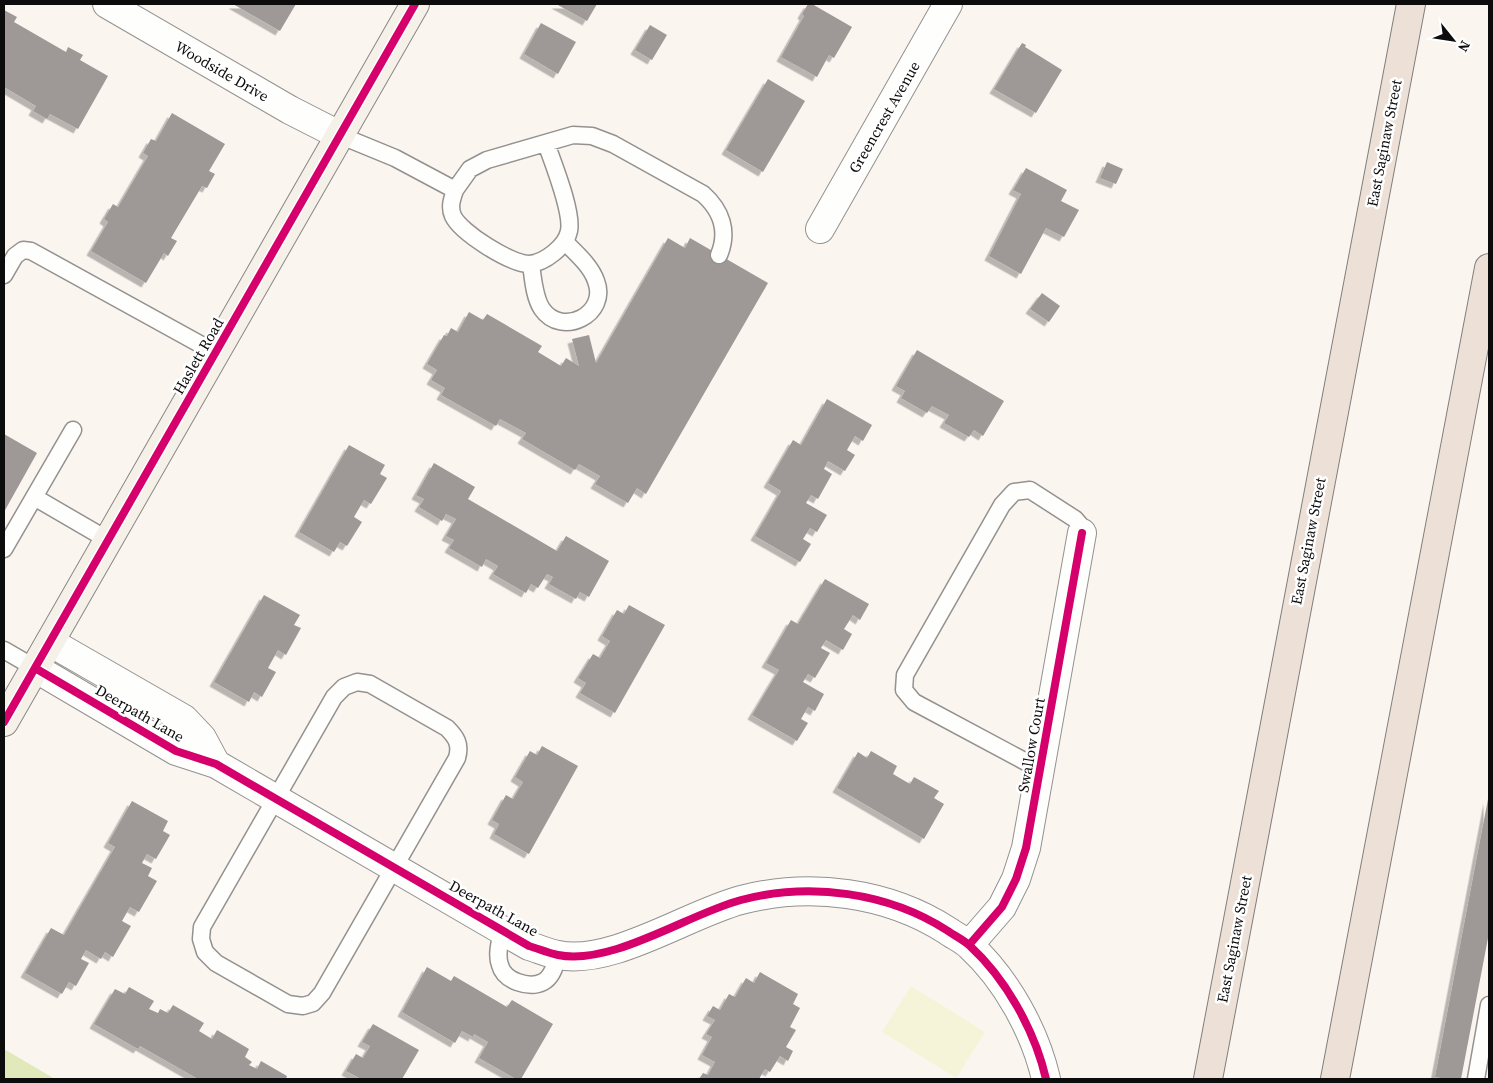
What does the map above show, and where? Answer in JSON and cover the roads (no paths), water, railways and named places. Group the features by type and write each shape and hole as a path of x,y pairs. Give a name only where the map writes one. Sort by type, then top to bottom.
{"main road":[{"name":"Haslett Road","path":"4,722 415,4"},
{"name":"East Saginaw Street","path":"1208,1079 1411,4"},
{"path":"1335,1079 1489,268"}],"street":[{"name":"Woodside Drive","path":"107,4 290,110 339,135"},
{"name":"Greencrest Avenue","path":"820,229 948,4"},
{"name":"Swallow Court","path":"969,945 1002,908 1016,879 1026,848 1082,534"},
{"name":"Deerpath Lane","path":"50,642 184,719 202,738 216,764"},
{"name":"Deerpath Lane","path":"35,668 176,751 216,764 529,946 559,955 586,956 622,947 739,900 772,893 834,892 865,896 900,908 935,923 969,945 996,974 1028,1030 1046,1079"}],"lane":[{"path":"339,135 395,158 454,190"},
{"path":"546,143 568,213 569,231 565,242 555,251 531,264 514,261 460,226 453,216 451,202 454,190 470,169 487,160 573,135 592,136 613,144 702,194 715,205 721,218 724,236 720,255"},
{"path":"531,264 537,298 548,316 566,323 586,317 593,310 599,290 596,280 588,267 565,242"},
{"path":"4,275 15,256 23,250 31,251 216,353"},
{"path":"4,549 73,430"},
{"path":"1041,770 914,702 904,690 904,675 1002,505 1014,492 1030,490 1075,519 1081,526 1082,534"},
{"path":"34,497 108,540"},
{"path":"4,650 35,668"},
{"path":"357,682 370,684 447,728 456,737 460,748 457,758 394,866 322,993 313,1003 303,1006 288,1004 216,963 205,952 201,939 202,927 334,697 344,687 357,682"},
{"path":"502,930 498,958 500,968 506,976 518,982 534,984 544,982 551,975 559,955"},
{"path":"1476,1079 1489,1004"}]}
